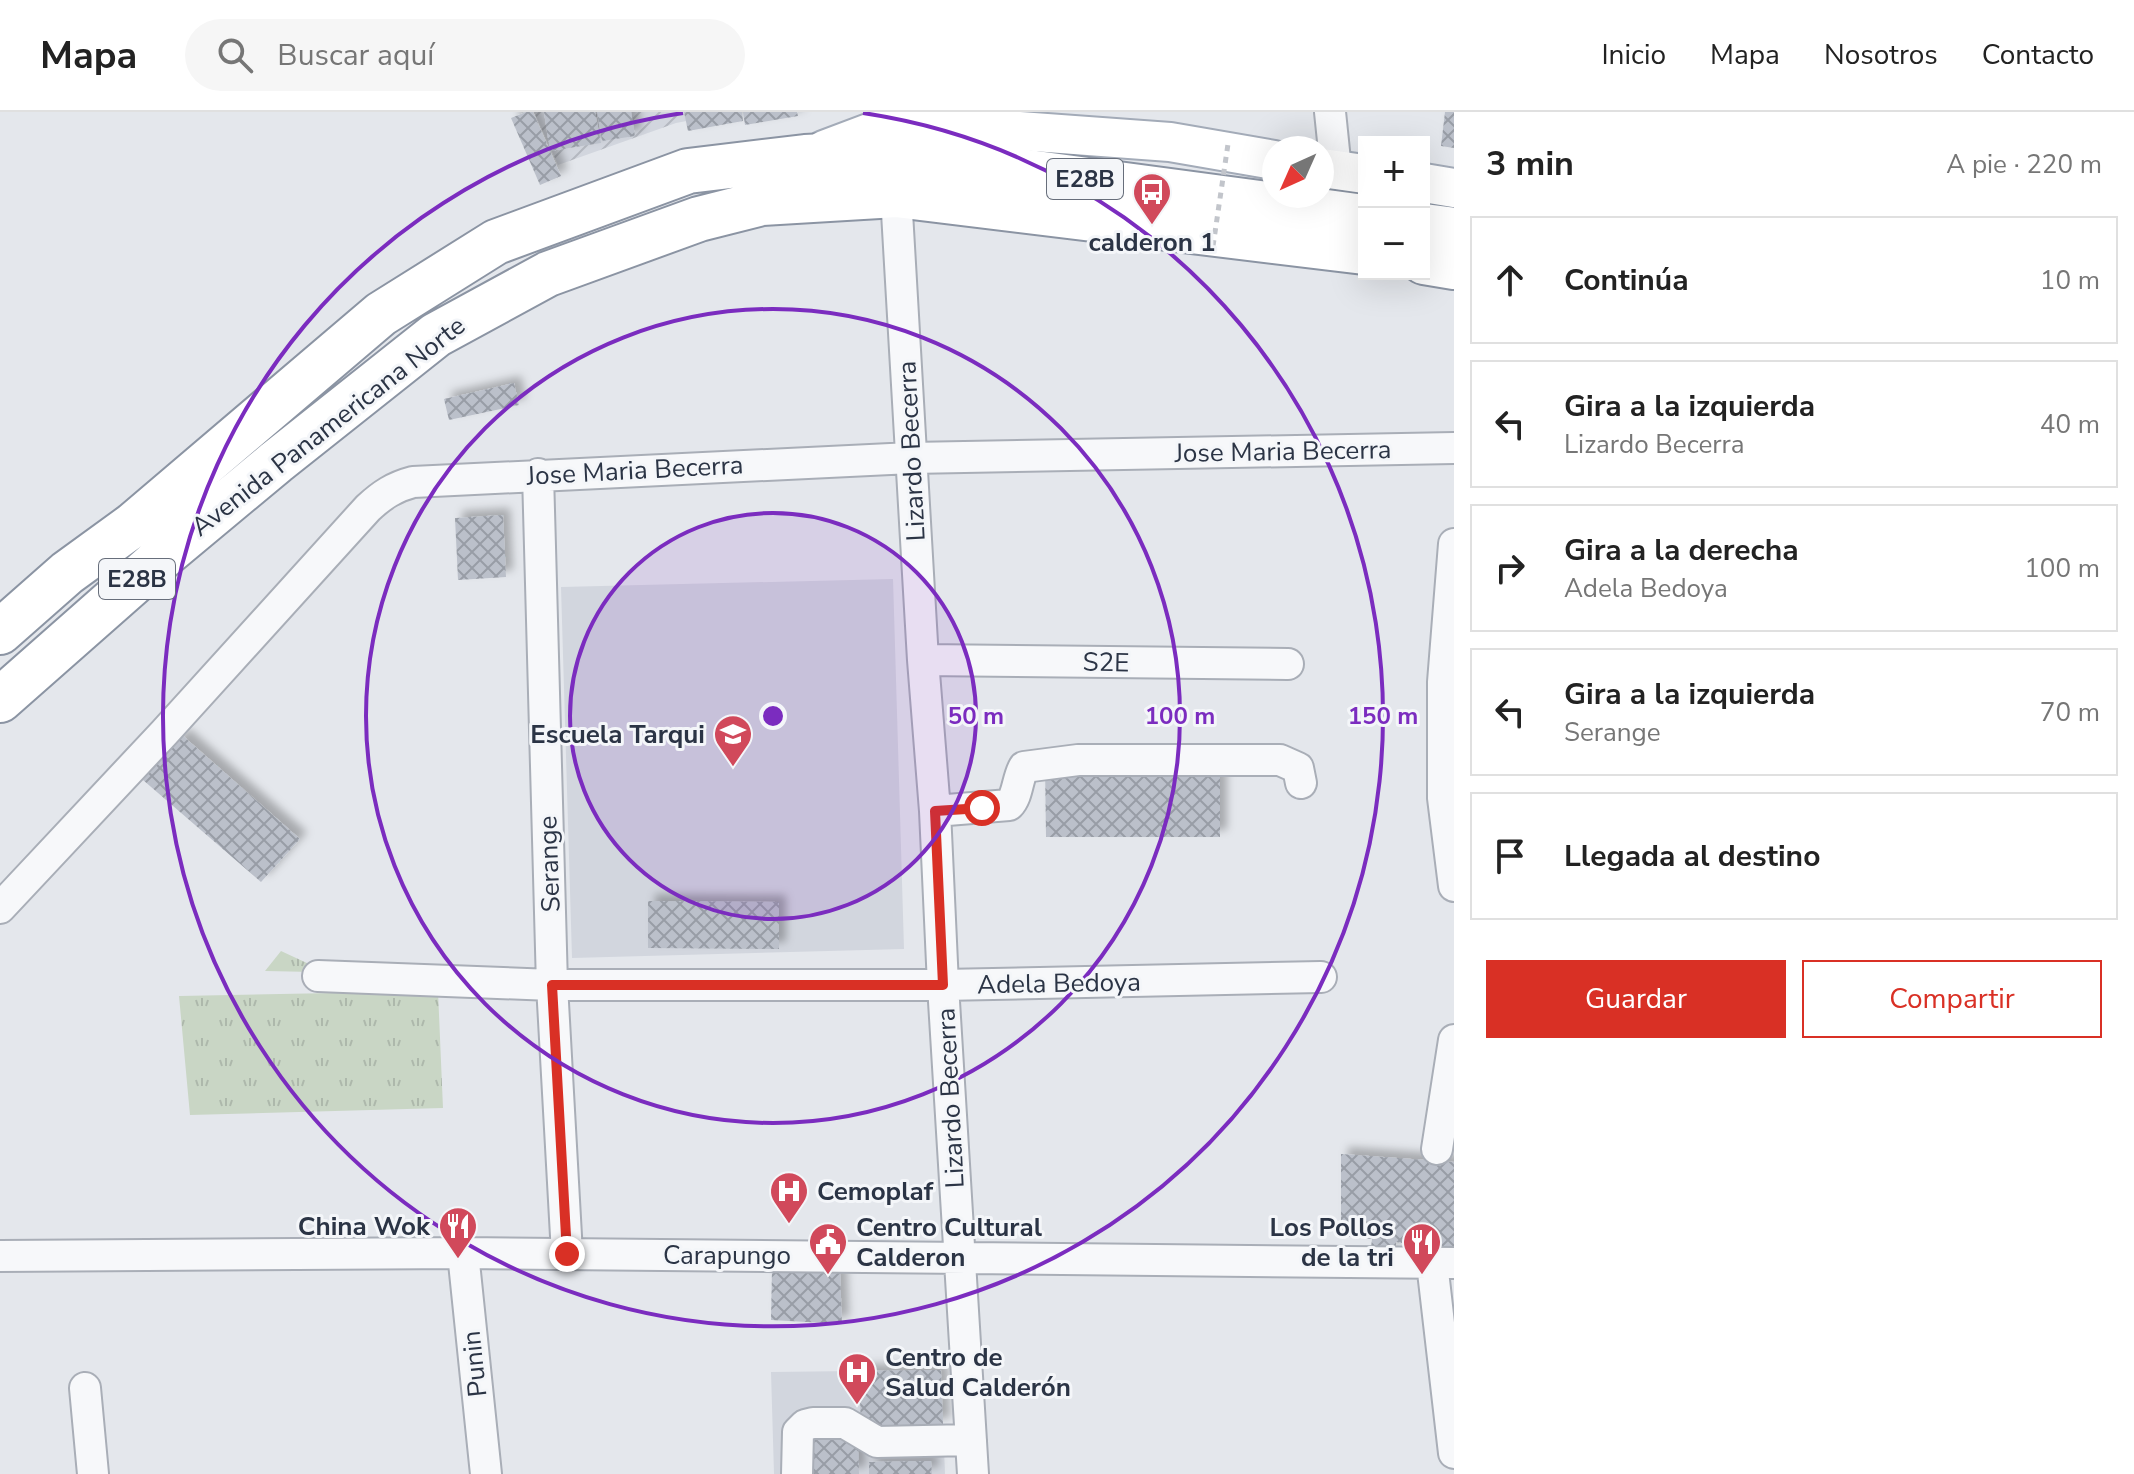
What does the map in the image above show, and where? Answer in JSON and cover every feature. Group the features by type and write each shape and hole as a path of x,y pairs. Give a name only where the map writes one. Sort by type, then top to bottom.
{"highway":[{"name":"Avenida Panamericana Norte","path":"0,632 67,573 133,525 381,314 496,242 688,171 805,157 890,129 1358,216"},
{"name":"Avenida Panamericana Norte","path":"0,700 169,551 436,335 548,274 699,219 762,203 896,195 1358,251"},
{"path":"1430,227 1454,230"},
{"path":"1430,263 1454,267"}],"main road":[{"name":"Avenida Panamericana Norte","path":"890,129 930,121 1170,142 1262,158"},
{"path":"1430,184 1454,188"}],"street":[{"path":"1330,112 1341,171"},
{"name":"Lizardo Becerra","path":"896,195 973,1474"},
{"name":"Jose Maria Becerra","path":"0,908 381,495 397,486 413,482 538,474 911,458 1454,448"},
{"name":"Serange","path":"538,474 552,985 567,1254"},
{"path":"1454,544 1443,696 1443,798 1454,886"},
{"name":"S2E","path":"923,660 1288,664"},
{"path":"935,811 1009,805 1024,767 1078,760 1280,760 1298,768 1301,783"},
{"name":"Adela Bedoya","path":"318,976 552,985 943,985 1321,977"},
{"path":"1437,1149 1454,1040"},
{"name":"Carapungo","path":"0,1256 463,1253 1443,1263"},
{"name":"Punin","path":"463,1253 486,1474"},
{"path":"1443,1263 1454,1453"},
{"path":"85,1388 93,1474"},
{"path":"797,1474 798,1432 805,1425 813,1423 845,1423 877,1442 971,1440"}],"path":[{"path":"1213,246 1228,144"}],"shaded area":[{"path":"534,112 735,112 676,123 558,165"},
{"name":"Escuela Tarqui","path":"893,579 904,949 572,958 561,587"},
{"name":"Centro de Salud Calderón","path":"941,1370 945,1474 774,1474 771,1372"}],"green space":[{"path":"281,951 309,964 314,972 265,971"},
{"path":"438,991 443,1108 190,1115 179,996"}],"building":[{"path":"533,112 561,176 540,185 511,118"},
{"path":"544,112 595,112 601,143 550,151"},
{"path":"597,112 631,112 635,136 602,141"},
{"path":"684,112 742,112 743,121 688,131"},
{"path":"743,112 797,112 798,116 745,125"},
{"path":"1445,112 1454,112 1454,148 1441,146"},
{"path":"514,383 519,405 449,420 444,399"},
{"path":"503,515 506,577 458,580 455,518"},
{"path":"182,735 300,839 261,882 143,780"},
{"path":"1045,764 1220,764 1220,837 1046,837"},
{"path":"648,901 779,902 779,949 648,948"},
{"path":"1341,1154 1454,1162 1454,1258 1422,1255 1422,1246 1416,1245 1415,1254 1406,1252 1406,1244 1396,1242 1396,1251 1371,1247 1372,1239 1341,1236"},
{"path":"772,1268 840,1271 842,1324 771,1320"},
{"path":"941,1370 943,1425 861,1428 859,1371"},
{"path":"807,1438 858,1438 859,1474 808,1474"},
{"path":"931,1461 932,1474 869,1474 869,1462"}],"place":[{"name":"calderon 1","path":"1152,226"},
{"name":"Escuela Tarqui","path":"733,768"},
{"name":"Cemoplaf","path":"789,1225"},
{"name":"China Wok","path":"458,1260"},
{"name":"Centro Cultural Calderon","path":"828,1276"},
{"name":"Los Pollos de la tri","path":"1422,1276"},
{"name":"Centro de Salud Calderón","path":"857,1406"}],"route":[{"path":"567,1254 552,985 943,985 935,811 982,808"}]}
